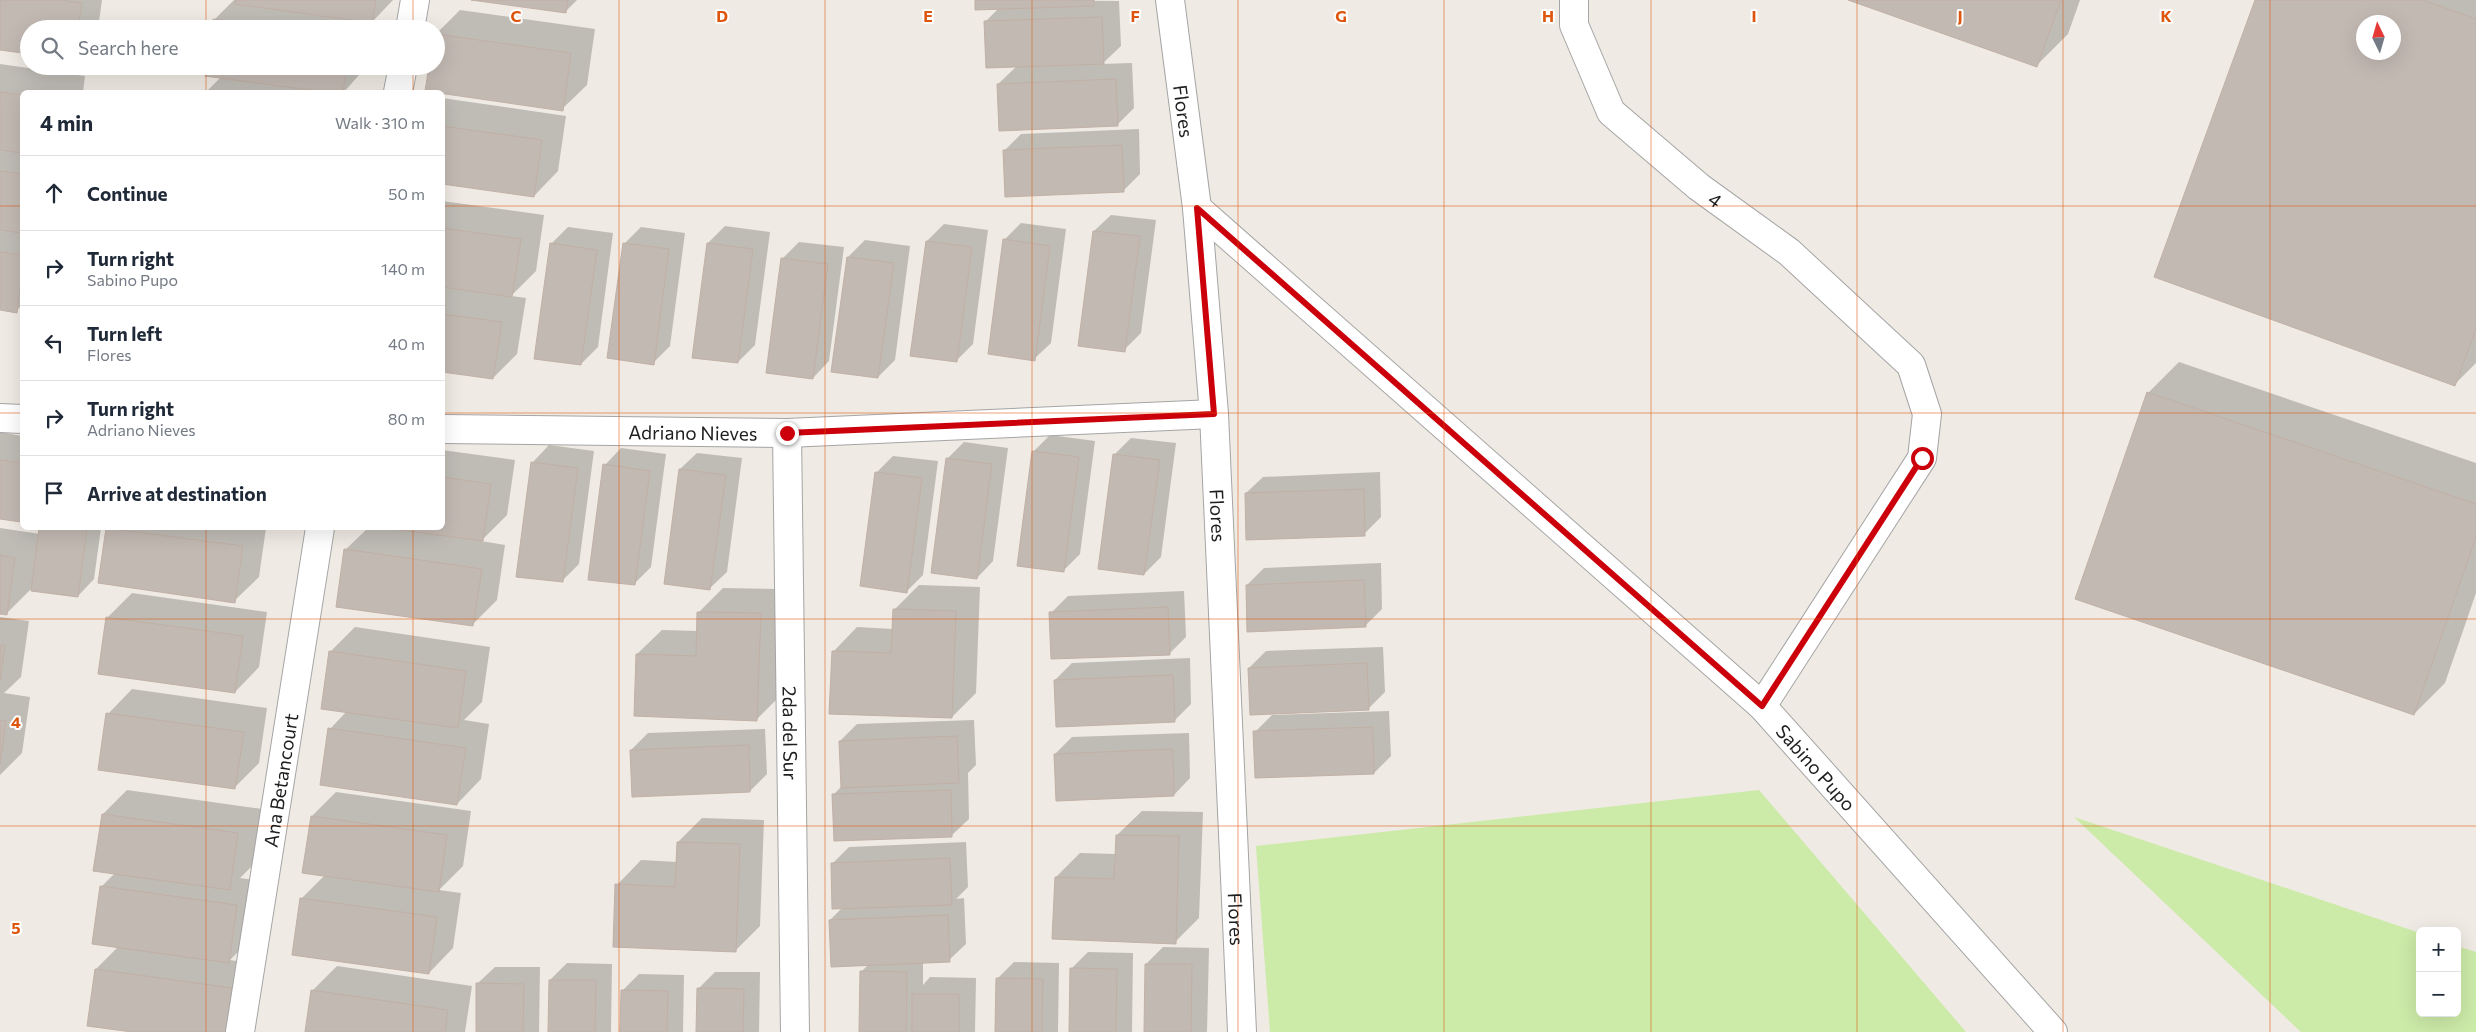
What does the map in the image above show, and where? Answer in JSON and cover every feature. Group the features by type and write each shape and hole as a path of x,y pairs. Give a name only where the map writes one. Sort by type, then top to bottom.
{"street":[{"path":"412,20 415,0"},
{"name":"Flores","path":"1170,0 1197,208 1214,414 1242,1032"},
{"name":"4","path":"1574,0 1574,25 1611,112 1699,187 1789,252 1911,365 1927,414 1922,458 1762,706"},
{"path":"398,90 401,75"},
{"name":"Sabino Pupo","path":"1197,208 1762,706 2053,1032"},
{"name":"Adriano Nieves","path":"445,429 787,433 1214,414"},
{"path":"0,418 20,419"},
{"name":"2da del Sur","path":"787,433 795,1032"},
{"name":"Ana Betancourt","path":"240,1032 320,530"}],"green space":[{"path":"1759,790 1966,1032 1270,1032 1256,846"},
{"path":"2074,817 2416,932 2416,1017 2461,1017 2461,947 2476,952 2476,1032 2301,1032"}],"building":[{"path":"0,0 61,0 82,3 79,20 20,20 20,53 0,50"},
{"path":"236,0 376,0 373,20 350,20 235,4"},
{"path":"471,0 568,0 566,13"},
{"path":"975,0 1094,0 1094,6 975,10"},
{"path":"1848,0 2061,0 2037,67"},
{"path":"2255,0 2423,0 2476,19 2476,329 2455,386 2154,277"},
{"path":"1102,17 1104,64 986,68 984,21"},
{"path":"445,35 571,53 563,111 445,94 445,90 425,90 428,75 445,75"},
{"path":"346,75 343,90 309,90 205,76"},
{"path":"1116,79 1118,126 999,131 997,84"},
{"path":"0,92 20,95 20,153 0,150"},
{"path":"445,126 542,140 534,197 445,184"},
{"path":"1122,145 1124,192 1005,197 1003,150"},
{"path":"0,171 20,174 20,233 0,230"},
{"path":"445,228 521,239 512,297 445,287"},
{"path":"1093,231 1140,236 1125,352 1078,346"},
{"path":"1003,239 1050,246 1035,361 988,354"},
{"path":"926,241 972,247 957,362 910,356"},
{"path":"550,243 597,250 581,365 534,359"},
{"path":"623,243 669,249 654,365 607,358"},
{"path":"707,243 753,249 738,363 692,358"},
{"path":"0,252 20,255 20,290 17,313 0,310"},
{"path":"847,257 894,263 878,378 831,372"},
{"path":"781,258 828,264 813,379 766,373"},
{"path":"445,314 502,322 493,379 445,372"},
{"path":"2147,392 2476,504 2476,537 2414,715 2075,599"},
{"path":"1032,451 1079,457 1064,572 1017,566"},
{"path":"1113,454 1160,460 1144,575 1098,569"},
{"path":"946,458 992,464 977,579 931,573"},
{"path":"0,460 20,463 20,522 0,519"},
{"path":"531,462 578,468 563,582 516,577"},
{"path":"603,464 650,471 635,585 588,580"},
{"path":"679,469 726,475 710,590 664,584"},
{"path":"875,472 922,478 907,593 860,586"},
{"path":"445,477 491,484 483,541 400,530 445,530"},
{"path":"1364,489 1365,536 1246,540 1245,493"},
{"path":"39,530 87,530 78,597 31,591"},
{"path":"106,530 121,530 243,546 235,603 98,583"},
{"path":"344,549 482,569 473,626 336,607"},
{"path":"0,555 15,558 7,615 0,614"},
{"path":"1364,580 1366,627 1247,632 1246,585"},
{"path":"1168,607 1170,655 1051,659 1049,612"},
{"path":"893,609 956,611 952,718 829,714 832,651 891,653"},
{"path":"697,612 761,613 757,721 634,716 636,654 696,656"},
{"path":"106,617 243,636 235,693 98,674"},
{"path":"0,645 5,645 0,681"},
{"path":"329,651 466,671 458,728 321,709"},
{"path":"1367,663 1369,710 1250,715 1248,668"},
{"path":"1173,675 1175,722 1056,727 1054,680"},
{"path":"106,713 244,732 235,789 98,770"},
{"path":"0,720 6,721 0,764"},
{"path":"1373,727 1374,774 1255,778 1253,731"},
{"path":"328,728 466,748 457,805 320,785"},
{"path":"957,736 959,783 841,788 839,741"},
{"path":"749,745 750,792 632,797 630,750"},
{"path":"1173,749 1174,796 1056,801 1054,754"},
{"path":"951,790 952,837 834,841 832,794"},
{"path":"102,814 238,833 230,890 93,871"},
{"path":"311,816 447,835 439,892 302,873"},
{"path":"1116,835 1179,836 1176,944 1052,939 1055,877 1114,879"},
{"path":"677,842 740,844 736,952 613,947 615,884 675,887"},
{"path":"950,858 952,905 832,909 831,863"},
{"path":"100,886 237,905 229,963 92,944"},
{"path":"300,898 437,917 429,974 292,955"},
{"path":"948,915 950,962 831,967 829,920"},
{"path":"1145,964 1192,964 1191,1032 1144,1032"},
{"path":"1070,968 1117,969 1116,1032 1069,1032"},
{"path":"95,969 232,988 226,1032 132,1032 87,1026"},
{"path":"860,971 907,972 906,1032 859,1032"},
{"path":"996,978 1043,979 1042,1032 995,1032"},
{"path":"549,980 596,980 595,1032 548,1032"},
{"path":"476,983 524,984 523,1032 476,1032"},
{"path":"697,988 744,989 743,1032 696,1032"},
{"path":"311,990 448,1010 445,1032 305,1032"},
{"path":"621,990 668,991 667,1032 620,1032"},
{"path":"912,994 959,994 959,1032 912,1032"}],"route":[{"path":"787,433 1214,414 1197,208 1762,706 1922,458"}]}
